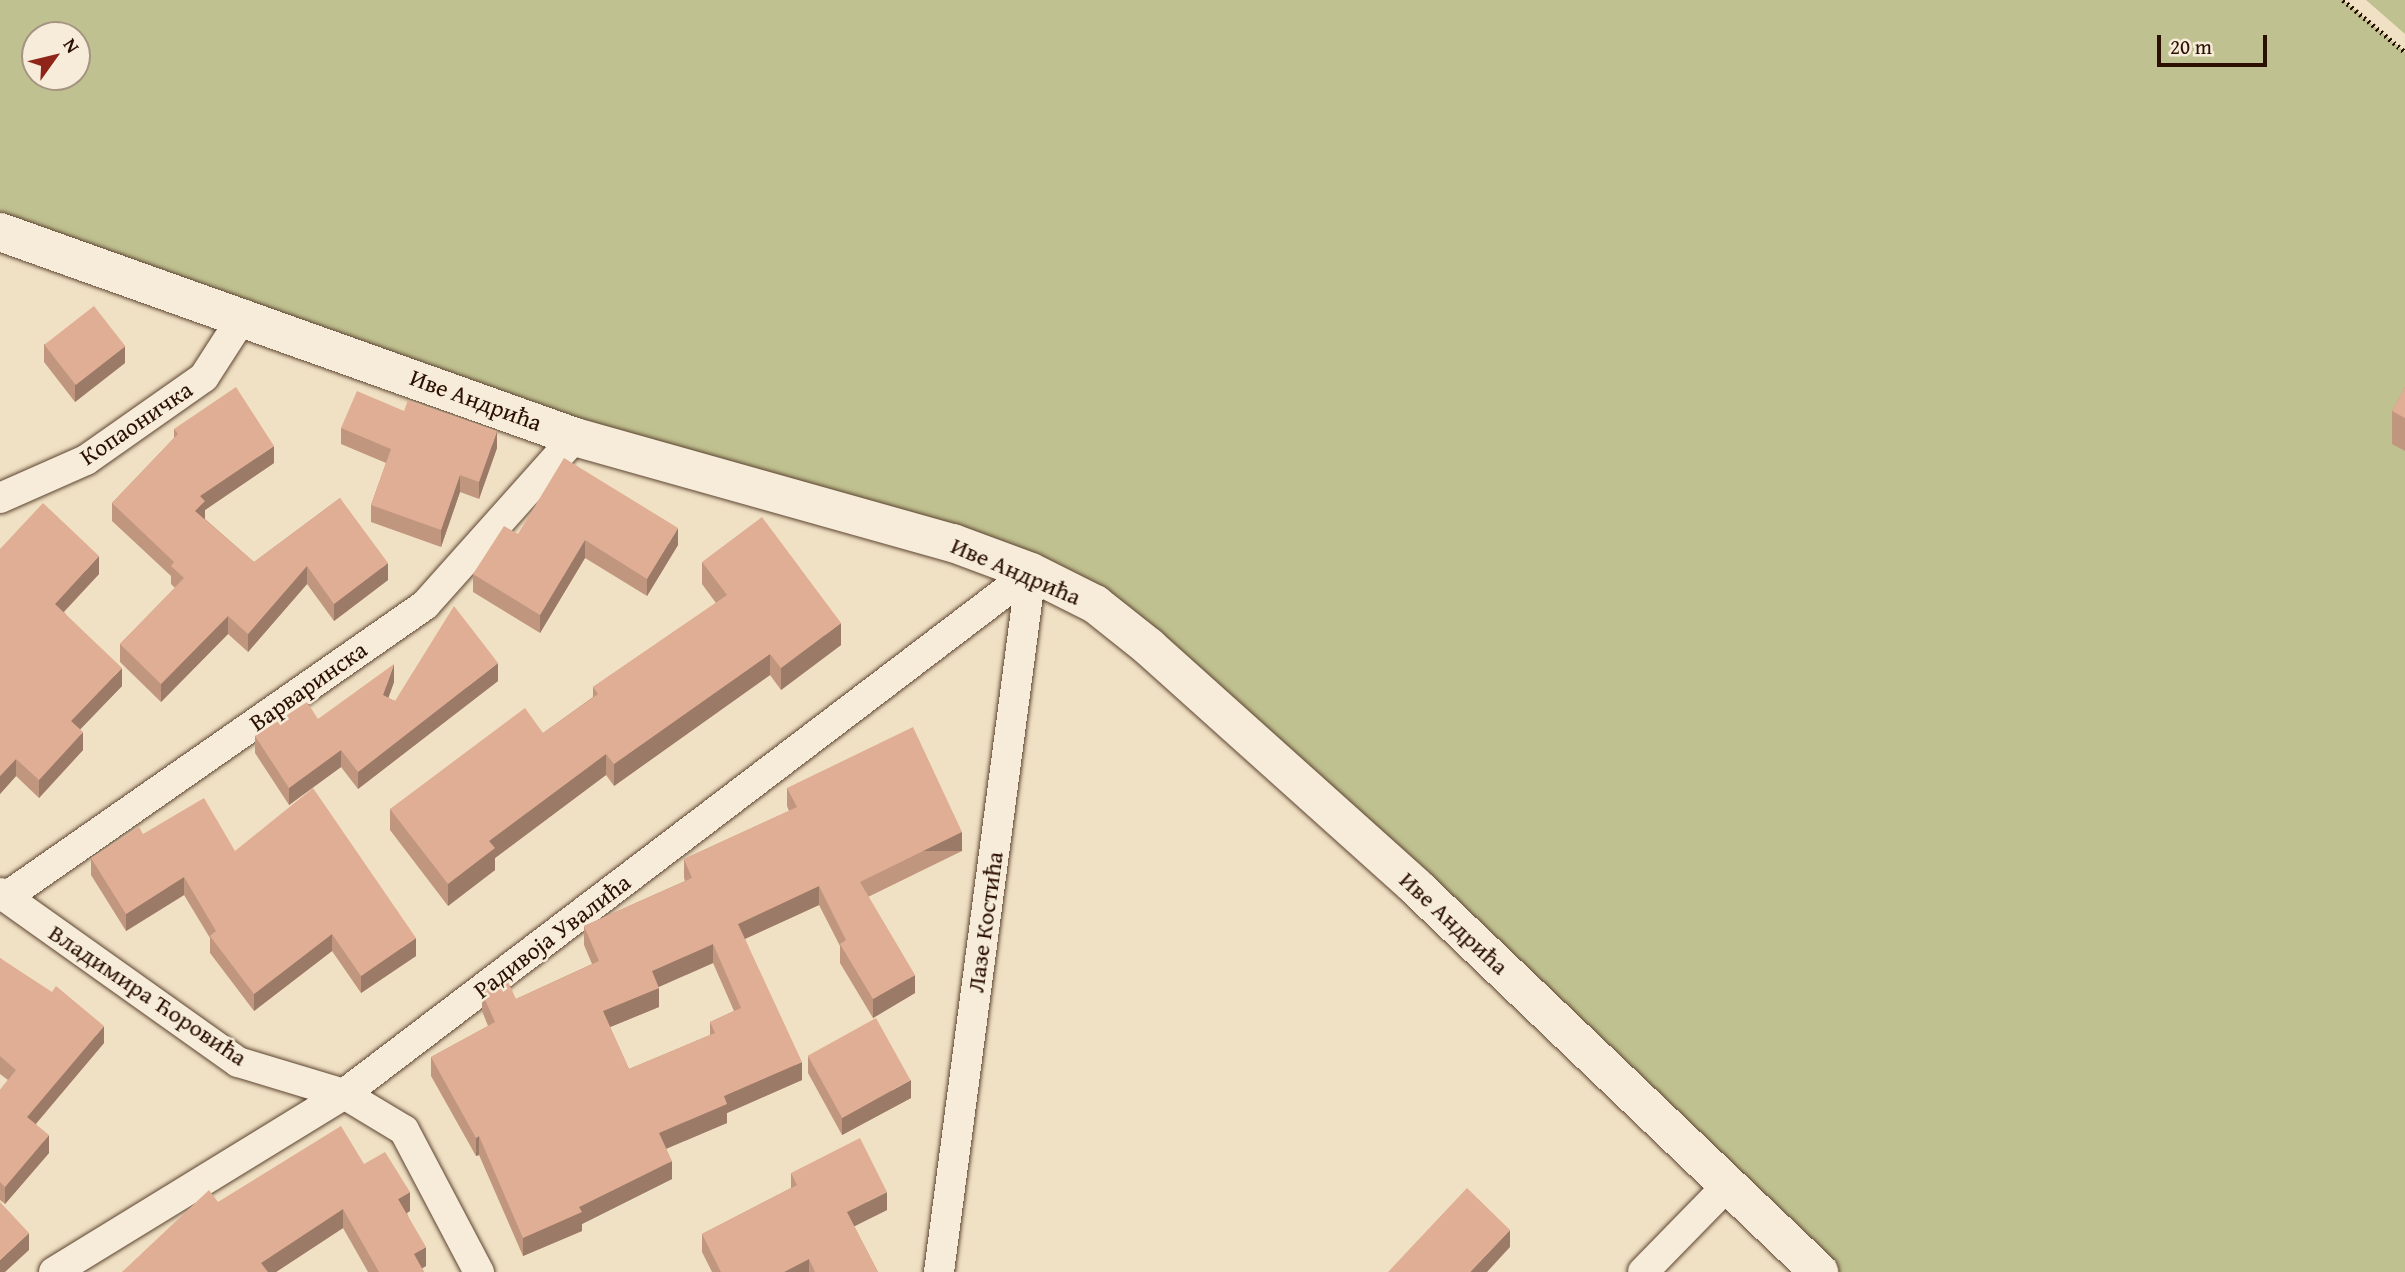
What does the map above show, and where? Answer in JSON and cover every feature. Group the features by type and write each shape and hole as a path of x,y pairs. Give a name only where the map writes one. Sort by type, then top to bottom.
{"street":[{"name":"Иве Андрића","path":"0,232 244,315 576,436 953,543 1031,572 1095,604 1149,647 1416,886 1819,1272"},
{"name":"Копаоничка","path":"0,498 86,460 204,377 244,315"},
{"name":"Варваринска","path":"3,895 425,605 576,436"},
{"name":"Радивоја Увалића","path":"54,1272 344,1094 1031,572"},
{"name":"Лазе Костића","path":"939,1272 1031,572"},
{"name":"Владимира Ћоровића","path":"3,895 238,1062 344,1094 404,1130 479,1272"},
{"path":"1643,1272 1728,1185"}],"path":[{"path":"2343,0 2405,52"}],"green space":[{"path":"0,0 2343,0 2405,52 2405,1272 1819,1272 1095,604 0,232"},
{"path":"2366,0 2405,0 2405,34"}],"building":[{"path":"94,306 125,346 76,385 44,345"},
{"path":"236,387 274,446 200,496 205,501 195,511 254,562 340,498 388,563 334,604 307,566 248,634 228,616 161,684 120,644 184,578 171,566 174,562 112,503 178,434 174,429"},
{"path":"2405,387 2405,418 2392,411"},
{"path":"357,391 404,411 408,400 497,431 479,482 460,475 441,530 371,505 391,449 341,428"},
{"path":"564,458 678,528 647,579 585,540 540,615 473,574 504,526 518,534"},
{"path":"43,503 99,556 55,604 122,668 71,721 83,732 39,780 16,759 0,776 0,549"},
{"path":"762,517 841,623 781,668 770,654 614,764 606,754 489,841 495,848 448,884 390,809 525,708 543,733 598,694 593,687 727,595 702,562"},
{"path":"454,606 498,663 358,772 341,750 289,788 255,736 307,702 318,719 394,664 383,695 395,701"},
{"path":"913,727 962,832 860,882 915,975 873,999 840,944 846,940 819,886 738,924 802,1062 724,1096 727,1104 659,1133 672,1161 579,1207 582,1212 523,1238 479,1136 476,1138 431,1057 495,1022 482,993 505,975 516,999 599,961 584,926 692,878 684,859 797,807 787,788","holes":["713,944 741,1008 710,1022 715,1033 629,1069 603,1011 659,988 652,971"]},
{"path":"313,788 416,938 361,976 332,934 254,994 210,936 216,931 184,877 126,914 91,858 139,827 143,834 204,798 235,851"},
{"path":"0,958 52,992 56,986 104,1026 27,1117 49,1135 5,1187 0,1182 0,1090 16,1070 0,1056"},
{"path":"876,1018 910,1080 842,1118 808,1056"},
{"path":"341,1126 364,1164 385,1152 410,1192 398,1199 426,1247 414,1254 424,1272 379,1272 343,1209 261,1263 268,1272 122,1272 209,1190 218,1202"},
{"path":"860,1138 887,1192 847,1212 878,1272 815,1272 809,1259 784,1272 721,1272 702,1234 797,1185 791,1173"},
{"path":"1467,1188 1510,1230 1470,1272 1388,1272"},
{"path":"0,1202 29,1233 0,1260"}]}
